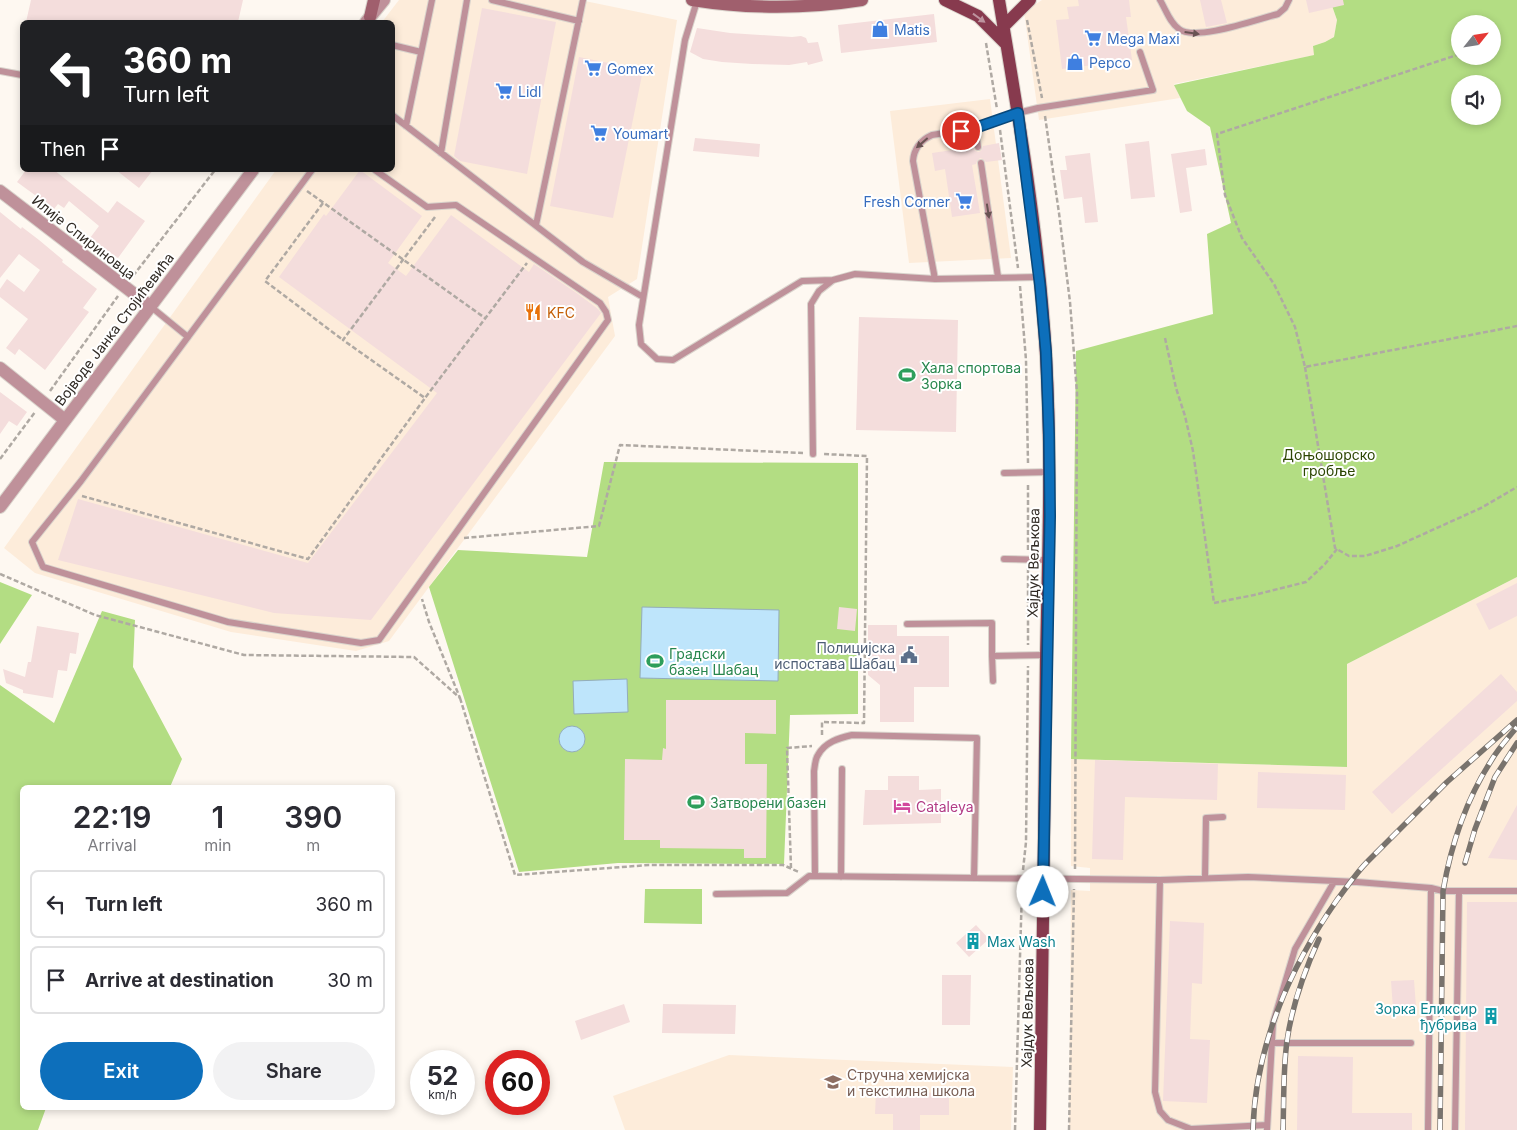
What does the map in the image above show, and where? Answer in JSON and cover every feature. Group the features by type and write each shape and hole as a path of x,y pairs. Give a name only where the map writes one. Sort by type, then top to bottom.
{"main road":[{"path":"368,20 374,0"},
{"path":"694,0 772,8 806,7 862,0"},
{"path":"945,0 982,20 1006,44"},
{"name":"Хајдук Вељкова","path":"999,0 1018,113 1039,277 1048,392 1050,472 1040,1130"},
{"path":"1003,26 1027,2"}],"street":[{"path":"368,20 384,0"},
{"name":"Војводе Јанка Стојићевића","path":"0,507 251,172"},
{"name":"Илије Спириновца","path":"0,191 150,306"},
{"path":"0,368 65,420"}],"lane":[{"path":"406,126 432,0"},
{"path":"441,153 467,0"},
{"path":"492,0 579,21"},
{"path":"536,225 583,0"},
{"path":"694,0 684,40 638,325 640,344 649,354 657,359 672,360 802,281 833,280 855,274 935,279 1039,277"},
{"path":"1160,0 1172,23 1181,31 1201,34 1278,14 1285,8 1289,0"},
{"path":"395,46 422,52"},
{"path":"935,279 913,161 914,152 917,147 932,135 975,128 1018,113 1044,107 1154,90 1140,52"},
{"path":"0,71 20,75"},
{"path":"395,117 583,262 643,297"},
{"path":"975,128 978,146"},
{"path":"981,163 998,277"},
{"path":"310,172 71,494 32,542 43,567 228,622 361,643 379,640 608,320 606,312 600,304 456,205 427,207 378,172"},
{"path":"812,454 811,304 819,291 833,280"},
{"path":"150,306 188,337"},
{"path":"1004,473 1050,472"},
{"path":"1004,559 1048,560"},
{"path":"907,624 992,623 993,681"},
{"path":"992,656 1046,656"},
{"path":"812,876 814,771 818,755 829,743 852,735 977,738 974,878"},
{"path":"840,876 842,769"},
{"path":"1205,878 1206,818 1223,817"},
{"path":"716,894 788,893 812,876 1160,880 1248,877 1431,888 1443,891 1517,891"},
{"path":"1160,880 1154,1092 1160,1111 1168,1120 1191,1129 1267,1127 1273,1022 1295,949 1334,882"},
{"path":"1428,1130 1431,888"},
{"path":"1455,1130 1459,891"},
{"path":"1272,1042 1411,1043"}],"path":[{"path":"1027,2 1059,213 1068,284 1077,393 1074,879 1069,1130"},
{"path":"982,20 999,120 1019,277 1026,360 1028,473 1026,832 1022,878 1015,1130"},
{"path":"1451,57 1217,134 1225,195 1242,238 1274,284 1295,326 1306,367 1334,548 1349,556 1365,556 1397,546 1481,508 1517,488"},
{"path":"0,459 124,287 213,172"},
{"path":"300,186 485,318"},
{"path":"323,203 265,281 343,340 425,398"},
{"path":"343,340 443,206"},
{"path":"71,494 308,559 425,398 532,257"},
{"path":"1306,367 1517,326"},
{"path":"1165,338 1193,450 1214,603 1254,596 1306,582 1325,564 1337,549"},
{"path":"458,538 599,526 620,445 867,456 864,723 822,722 822,738"},
{"path":"460,698 515,875 649,865 783,865 812,876"},
{"path":"791,868 787,748 813,746"}],"shaded area":[{"path":"399,0 580,0 677,20 637,279 608,297 615,336 389,641 356,651 231,632 35,573 4,548 275,172 395,172 395,20 384,20"},
{"path":"1042,0 1330,0 1337,20 1334,37 1313,46 1315,55 1174,84 1180,98 1039,120 1024,12"},
{"path":"990,99 1011,258 909,263 890,111"},
{"path":"1517,577 1517,1130 1069,1130 1071,890 1090,891 1090,868 1071,866 1071,759 1346,767 1347,664"},
{"name":"Стручна хемијска и текстилна школа","path":"729,1055 1013,1067 1011,1130 625,1130 613,1096"}],"green space":[{"name":"Доњошорско гробље","path":"1330,0 1517,0 1517,577 1347,664 1347,767 1071,759 1076,351 1213,314 1207,234 1231,223 1210,127 1187,111 1174,85 1314,55 1313,46 1334,37 1337,20"},
{"name":"Градски базен Шабац","path":"604,462 858,463 858,714 790,715 784,864 618,863 519,872 429,587 458,550 587,557"},
{"path":"0,582 32,595 0,644"},
{"path":"102,611 135,620 133,667 182,759 171,785 20,785 20,1110 45,1110 38,1130 0,1130 0,685 54,723"},
{"path":"645,889 702,889 702,924 644,923"}],"water":[{"path":"642,607 779,610 778,681 640,678"},
{"path":"627,679 628,712 574,714 573,681"},
{"path":"572,726 581,730 585,739 581,748 572,752 563,748 559,739 563,730"}],"building":[{"path":"31,0 243,0 238,20 26,20"},
{"name":"Mega Maxi","path":"1078,0 1129,0 1131,17 1126,17 1132,60 1062,69 1056,20 1069,19 1067,7 1079,6"},
{"path":"1200,0 1221,0 1227,23 1206,27"},
{"path":"1306,0 1343,0 1344,5 1309,13"},
{"name":"Lidl","path":"482,8 556,22 527,174 460,161 454,156"},
{"path":"934,14 937,42 841,53 838,25"},
{"path":"697,28 730,33 801,36 806,38 808,43 818,42 823,61 808,65 807,62 789,65 722,62 703,59 690,52"},
{"path":"579,57 643,70 613,218 550,206"},
{"path":"695,138 760,144 759,157 693,151"},
{"path":"1149,141 1155,197 1131,199 1125,144"},
{"path":"999,143 1002,160 986,162 980,158 976,164 972,165 980,213 952,217 945,169 935,171 932,153 973,147 978,152 981,151 983,146"},
{"path":"1205,149 1207,165 1186,168 1192,211 1180,213 1171,154"},
{"path":"1090,153 1098,222 1085,223 1082,197 1064,199 1060,170 1067,170 1065,156"},
{"path":"24,172 57,172 108,213 117,201 145,221 118,258 90,238 99,226 69,201 64,208 58,204 54,209 17,182"},
{"path":"119,172 151,172 139,188"},
{"path":"359,172 363,172 422,216 388,263 406,276 451,215 529,272 534,264 578,294 601,313 371,620 274,613 58,560 78,499 308,563 437,393 279,277 324,214 326,216"},
{"path":"0,212 21,229 22,227 39,240 63,260 62,262 97,289 83,308 89,312 45,370 19,349 15,355 6,348 28,319 0,297 0,289 7,279 24,292 40,270 19,254 0,278"},
{"name":"Хала спортова Зорка","path":"859,317 958,320 956,432 856,430"},
{"path":"0,392 27,412 17,426 9,421 0,434"},
{"path":"1517,583 1517,616 1489,630 1476,604"},
{"path":"839,607 857,609 855,631 837,629"},
{"name":"Полицијска испостава Шабац","path":"868,625 897,625 897,636 949,636 949,687 914,687 914,722 880,722 880,685 868,675"},
{"path":"37,626 79,633 76,654 70,653 67,671 58,670 53,698 23,693 23,690 6,683 3,669 25,677 28,662 31,662"},
{"path":"1501,674 1517,692 1517,701 1392,814 1372,792"},
{"name":"Затворени базен","path":"666,700 776,700 776,734 745,733 745,764 767,764 766,858 744,858 744,849 660,848 660,840 624,840 625,759 662,760 663,748 666,749"},
{"path":"1095,760 1218,764 1217,800 1125,797 1123,860 1092,859"},
{"path":"1258,772 1346,775 1345,810 1257,808"},
{"name":"Cataleya","path":"888,776 919,776 919,790 941,789 941,823 863,825 865,790 888,790"},
{"path":"1517,805 1517,860 1488,858"},
{"name":"Зорка Еликсир ђубрива","path":"1467,902 1517,902 1517,1130 1465,1130"},
{"path":"1170,921 1204,923 1202,984 1192,983 1190,1039 1210,1040 1207,1103 1163,1101"},
{"name":"Max Wash","path":"976,925 989,939 969,957 956,943"},
{"path":"942,975 971,975 970,1025 942,1025"},
{"path":"1414,980 1416,1007 1393,1009 1391,981"},
{"path":"624,1004 630,1022 581,1040 575,1021"},
{"path":"663,1004 736,1005 735,1034 662,1033"},
{"path":"1298,1056 1353,1057 1352,1113 1412,1113 1412,1130 1297,1130"},
{"path":"876,1092 949,1093 949,1115 920,1115 920,1130 893,1130 893,1114 875,1114"}],"railway":[{"path":"1253,1130 1260,1068 1268,1038 1290,980 1320,926 1348,885 1368,861 1447,782 1517,720"},
{"path":"1440,1130 1443,891 1455,840 1474,791 1494,757 1517,727"},
{"path":"1465,863 1475,829 1495,777 1517,743"},
{"path":"1283,1130 1285,1063 1289,1028 1299,989 1319,939"}],"place":[{"name":"Matis","path":"880,29"},
{"name":"Mega Maxi","path":"1093,38"},
{"name":"Pepco","path":"1075,62"},
{"name":"Gomex","path":"593,68"},
{"name":"Lidl","path":"504,91"},
{"name":"Youmart","path":"599,133"},
{"name":"Fresh Corner","path":"964,201"},
{"name":"KFC","path":"533,312"},
{"name":"Хала спортова Зорка","path":"907,375"},
{"name":"Полицијска испостава Шабац","path":"909,655"},
{"name":"Градски базен Шабац","path":"655,661"},
{"name":"Затворени базен","path":"696,802"},
{"name":"Cataleya","path":"902,806"},
{"name":"Max Wash","path":"973,941"},
{"name":"Зорка Еликсир ђубрива","path":"1491,1016"},
{"name":"Стручна хемијска и текстилна школа","path":"833,1082"}],"route":[{"path":"961,131 1018,113 1039,277 1046,352 1050,472 1043,892"}]}
